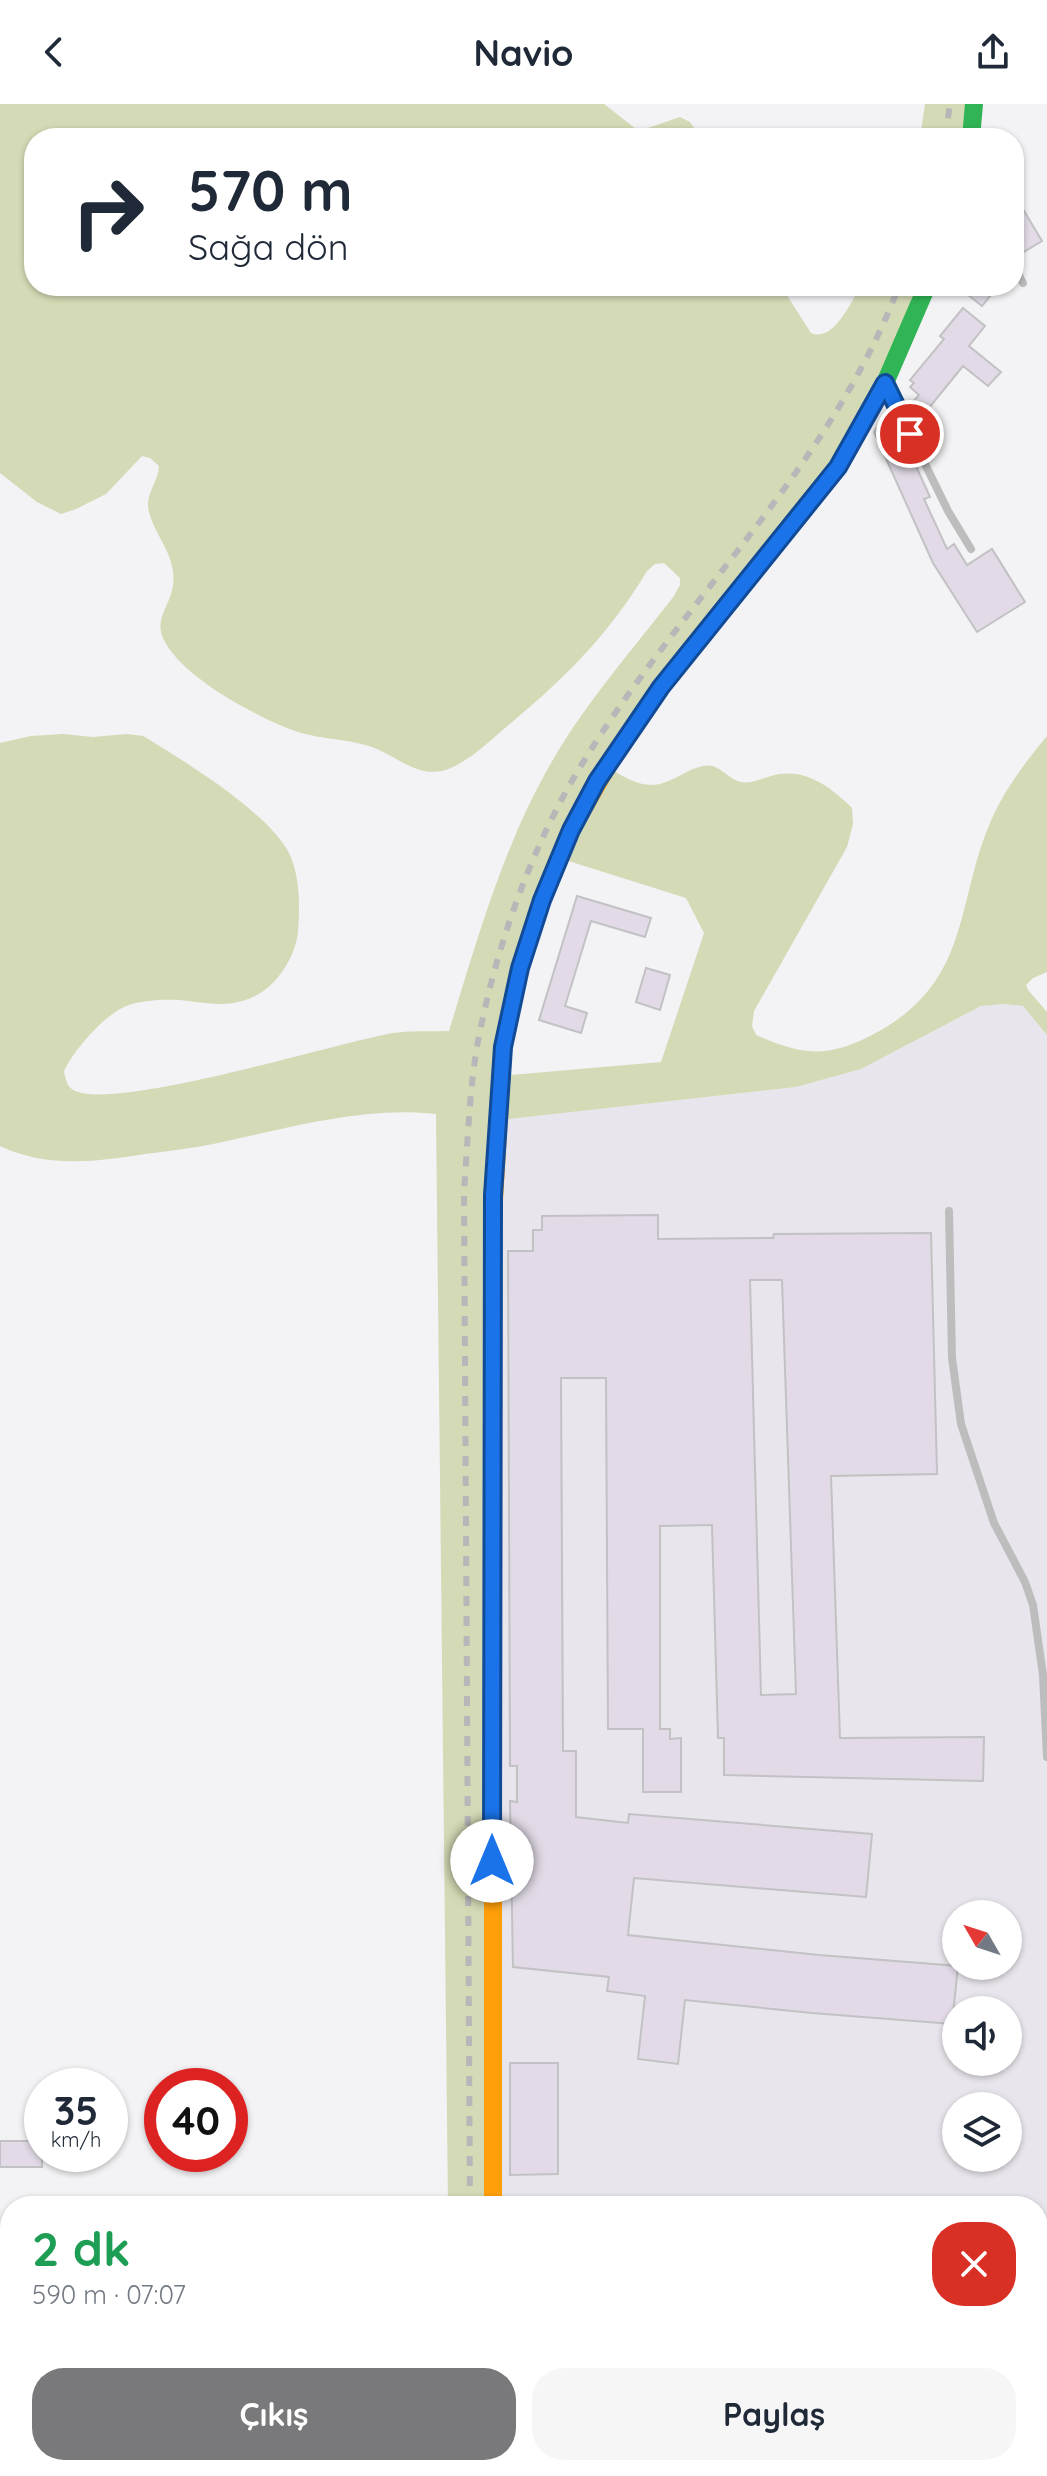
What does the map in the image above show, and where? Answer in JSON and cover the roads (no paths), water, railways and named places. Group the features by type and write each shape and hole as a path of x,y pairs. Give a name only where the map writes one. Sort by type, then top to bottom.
{"street":[{"path":"972,128 974,104"},
{"path":"493,2196 493,1195 503,1047 520,968 542,900 571,830 597,781 661,687 838,467 885,383 923,296"}],"lane":[{"path":"885,383 948,511 971,549"},
{"path":"949,1211 952,1358 961,1424 994,1523 1025,1582 1033,1605 1043,1675 1047,1757"}],"railway":[{"path":"946,128 950,104"},
{"path":"470,2196 464,1191 473,1078 485,1006 517,900 561,800 619,708 793,476 834,416 869,353 895,296"}]}
